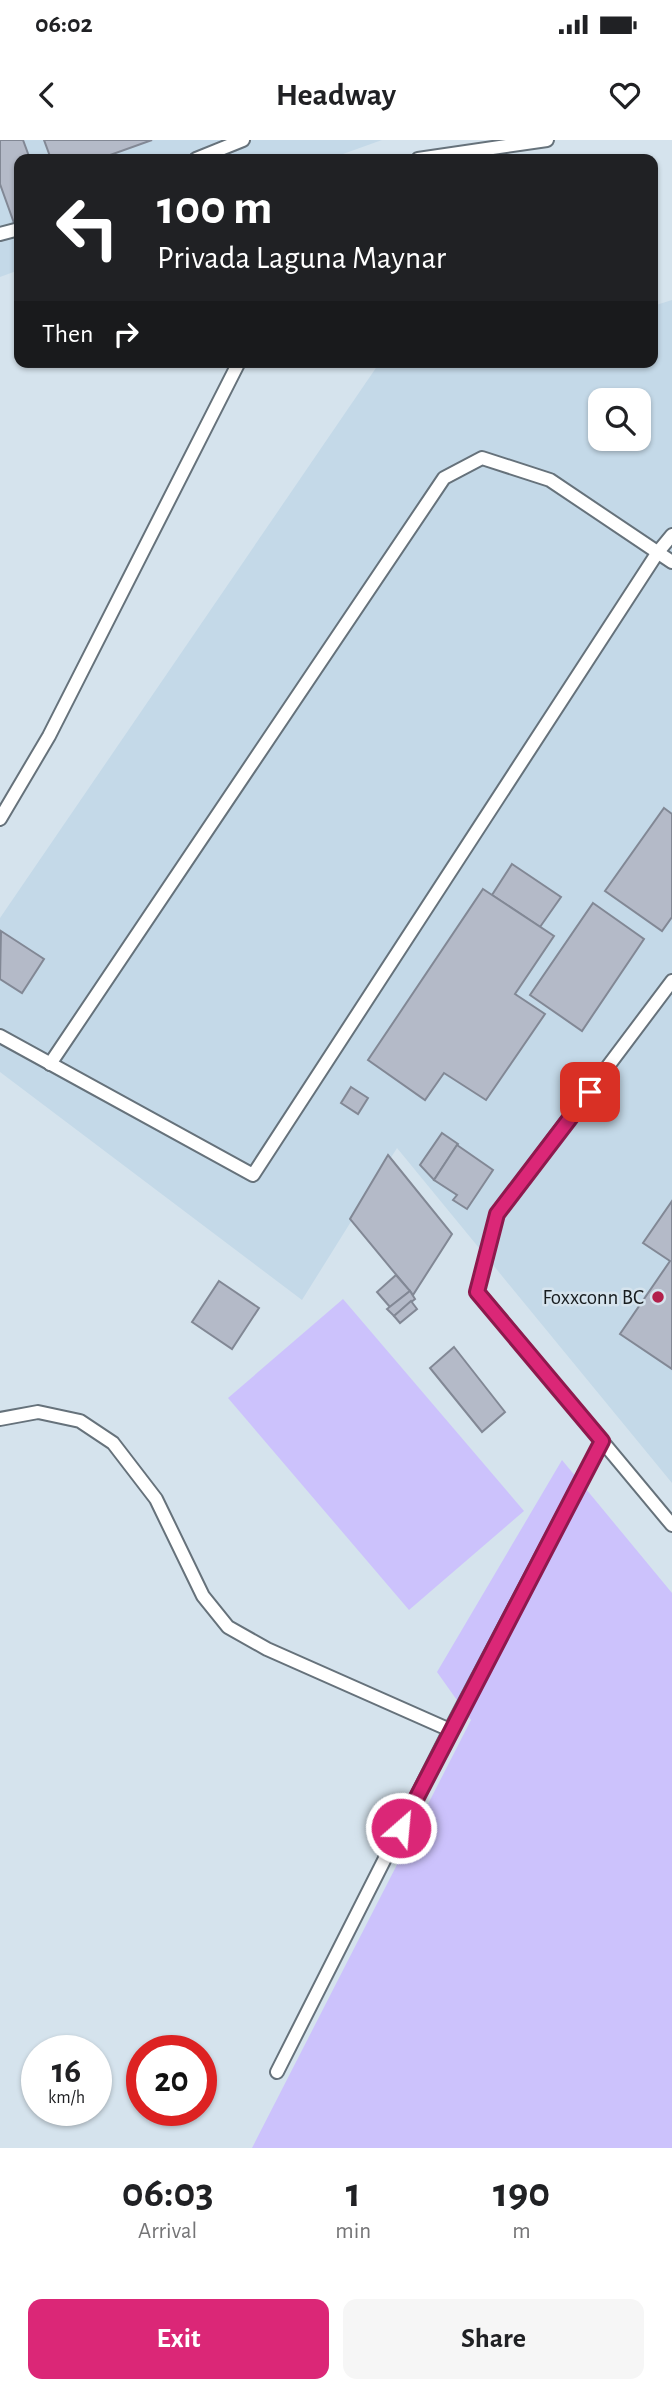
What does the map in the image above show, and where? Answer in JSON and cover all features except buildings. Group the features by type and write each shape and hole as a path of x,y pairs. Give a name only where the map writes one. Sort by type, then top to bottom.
{"lane":[{"path":"208,154 243,140"},
{"path":"448,154 547,140"},
{"path":"0,819 49,736 236,368"},
{"path":"50,1064 444,478 482,458 550,480 672,562"},
{"path":"0,1036 253,1175 658,552 672,535"},
{"path":"672,981 497,1214 477,1292 672,1525"},
{"path":"0,1419 38,1412 80,1421 113,1443 156,1499 202,1596 228,1627 267,1649 450,1730"},
{"path":"277,2073 450,1730 602,1441"}],"shaded area":[{"path":"0,140 382,140 343,154 14,154 14,272 0,277"},
{"path":"672,300 672,1483 397,1148 302,1300 0,1072 0,918 376,368 658,368 658,304"},
{"path":"343,1299 524,1511 409,1610 228,1398"},
{"path":"562,1460 672,1593 672,2148 252,2148 471,1720 437,1672"}],"place":[{"name":"Foxxconn BC","path":"658,1297"}],"route":[{"path":"401,1828 602,1441 477,1292 497,1214 590,1092"}]}
